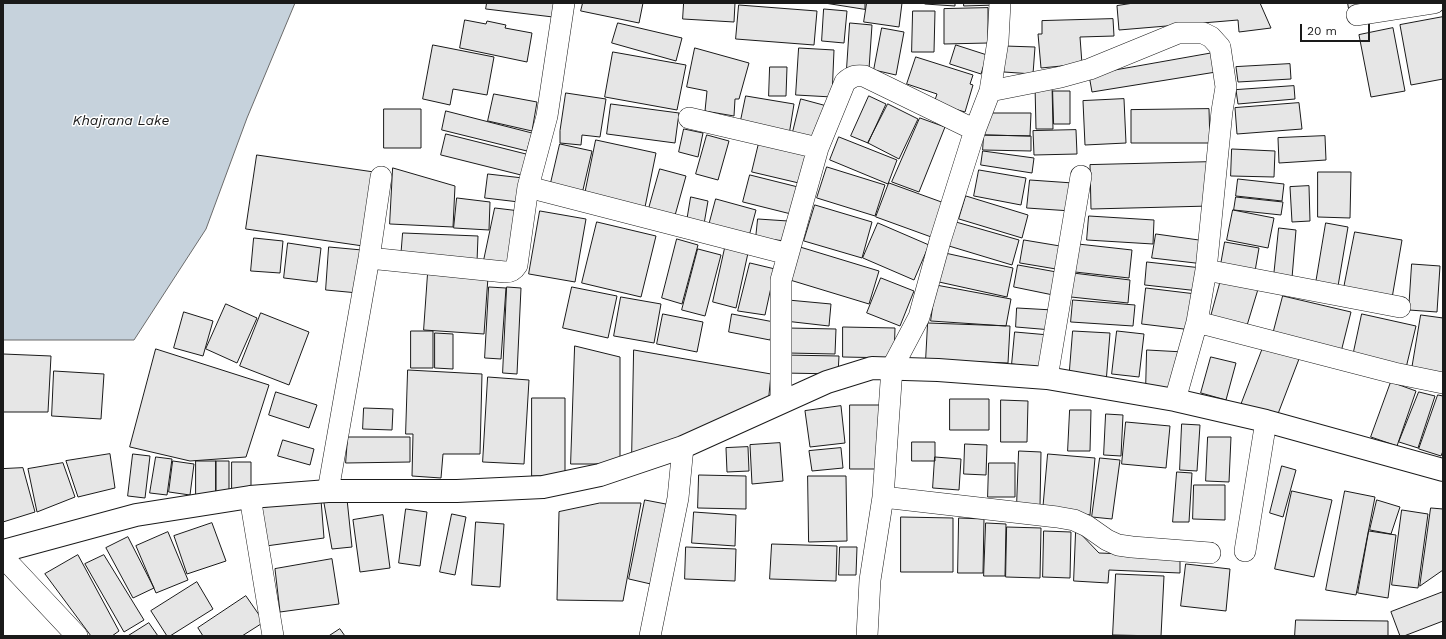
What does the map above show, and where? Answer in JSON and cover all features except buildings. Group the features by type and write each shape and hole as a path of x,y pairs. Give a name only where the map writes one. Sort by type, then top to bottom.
{"main road":[{"path":"3,551 136,515 250,497 328,491 457,491 543,487 600,474 683,447 827,382 872,368 938,370 1047,378 1174,400 1266,421 1443,470"}],"street":[{"path":"369,258 505,272 514,270 517,265 528,187 547,116 564,3"},
{"path":"867,636 870,580 883,496 892,368 919,318 940,241 975,130 990,91 998,41 1000,3"},
{"path":"1357,15 1434,3"},
{"path":"990,91 1061,77 1090,69 1178,33 1203,33 1211,37 1220,47 1226,87 1222,111 1206,270 1197,322 1174,400"},
{"path":"781,402 782,280 818,148 845,82 851,77 864,76 975,130"},
{"path":"689,118 818,148"},
{"path":"1047,378 1081,176"},
{"path":"328,491 369,258 381,177"},
{"path":"528,187 788,254"},
{"path":"1206,270 1400,307"},
{"path":"1197,322 1394,373 1443,383"},
{"path":"1245,551 1266,421"},
{"path":"650,636 678,498 683,447"},
{"path":"883,496 1058,517 1074,520 1087,526 1107,540 1118,545 1210,553"},
{"path":"250,497 273,636"},
{"path":"3,557 77,636"}],"water":[{"name":"Khajrana Lake","path":"3,3 295,3 247,118 206,229 134,340 3,340"}]}
